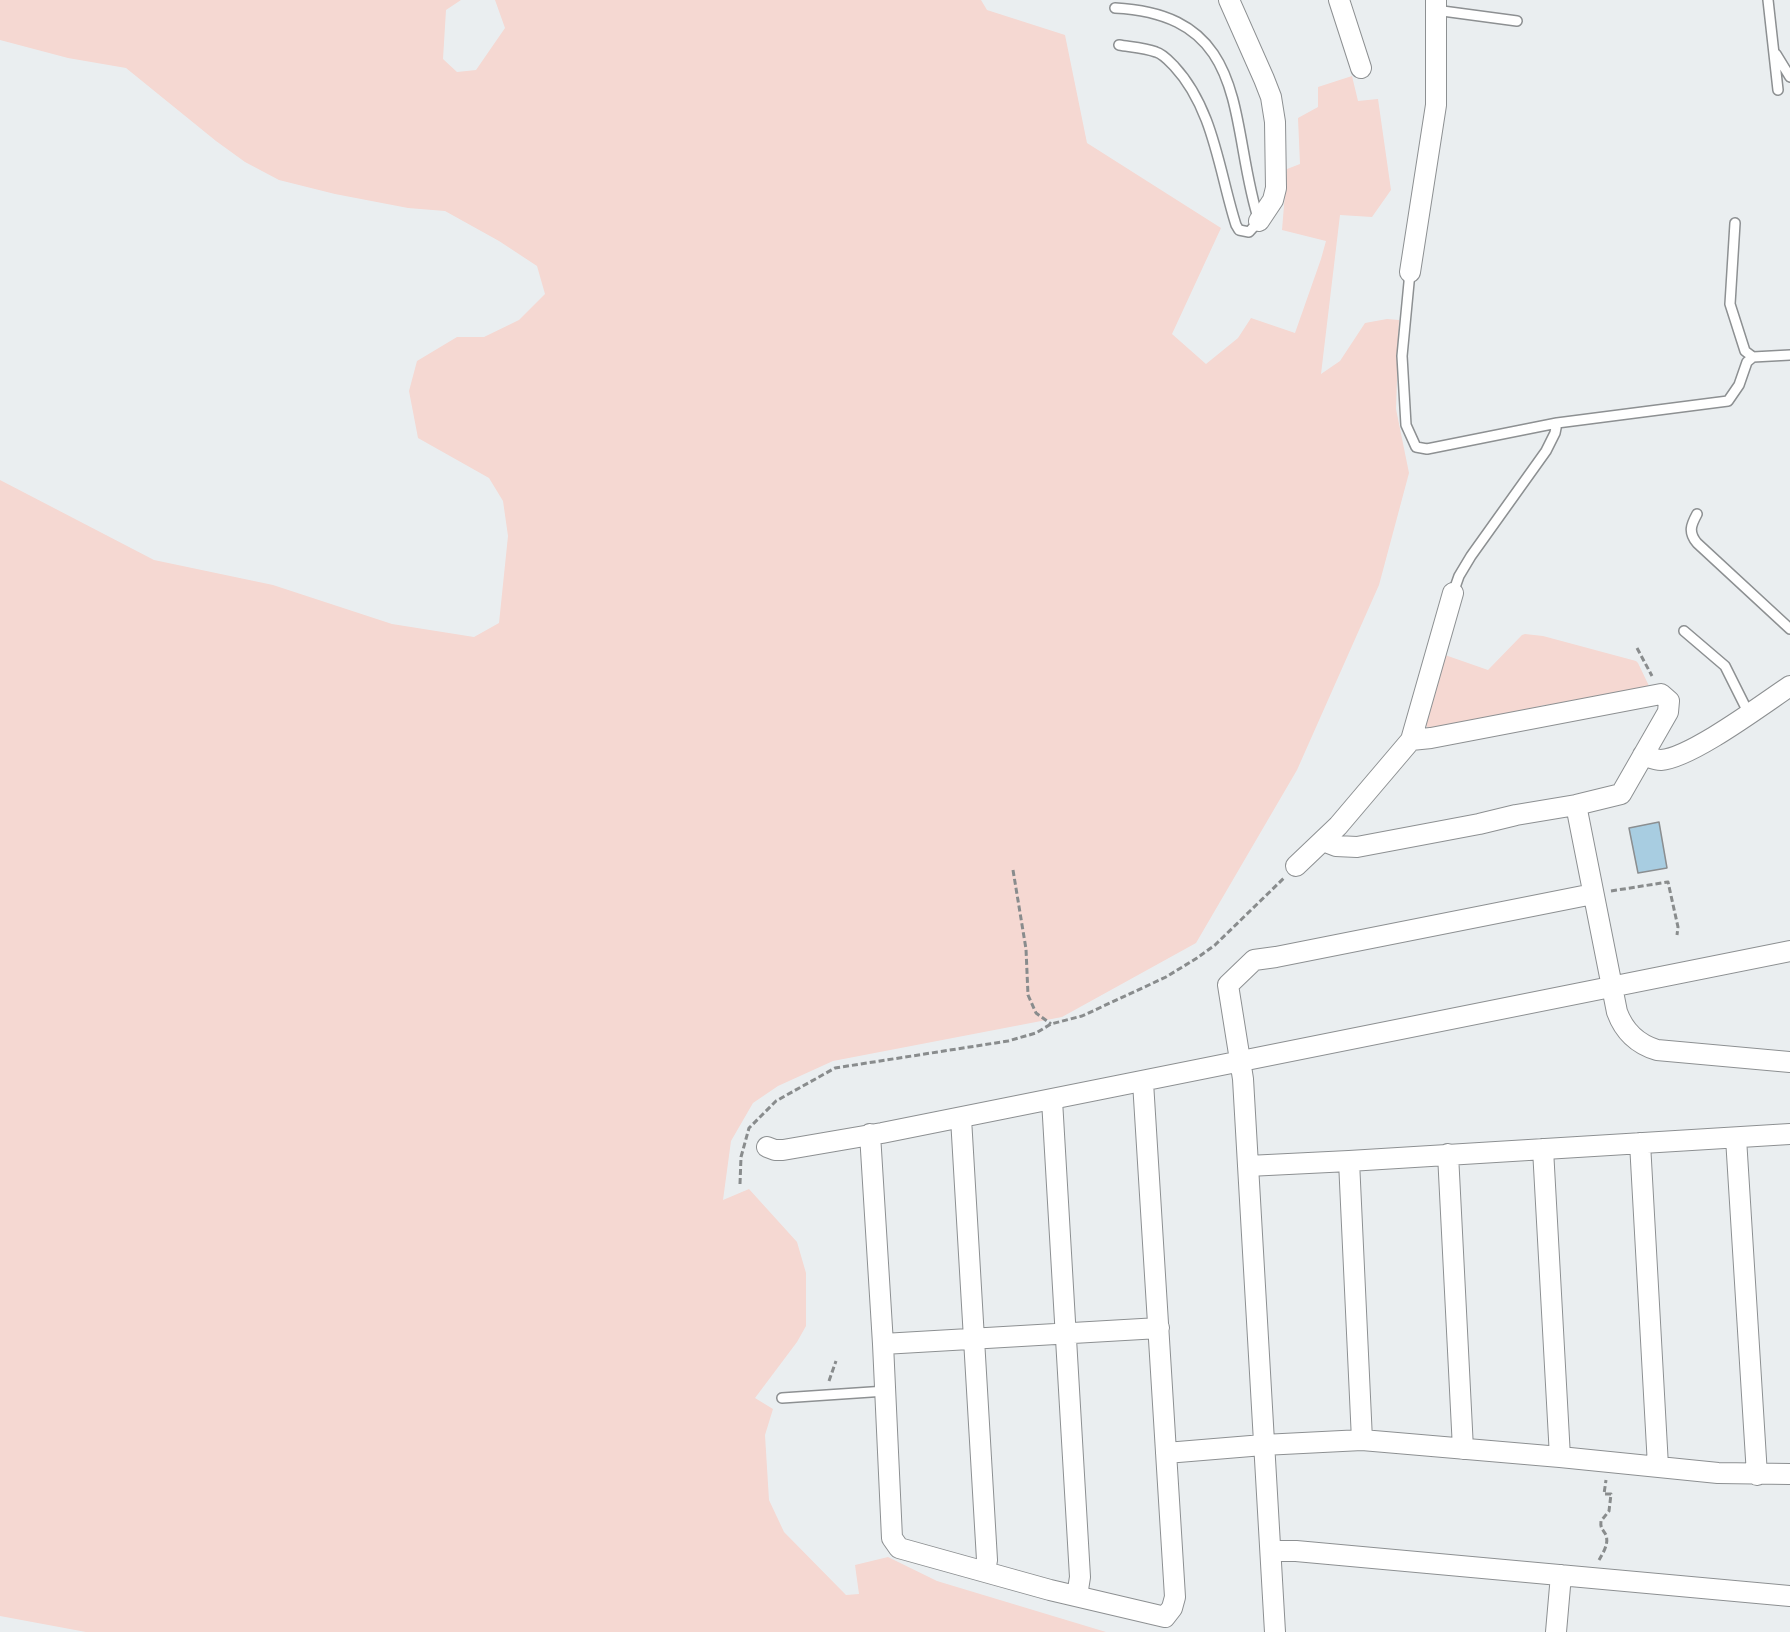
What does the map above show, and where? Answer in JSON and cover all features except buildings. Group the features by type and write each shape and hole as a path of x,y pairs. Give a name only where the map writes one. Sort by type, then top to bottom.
{"street":[{"path":"1229,0 1271,97 1275,122 1276,188 1273,200 1258,221"},
{"path":"1339,0 1361,68"},
{"path":"1410,272 1436,105 1436,5"},
{"path":"1296,866 1323,841 1411,740 1453,592"},
{"path":"1644,755 1662,760 1675,756 1712,738 1790,686"},
{"path":"1323,841 1336,846 1357,847 1576,805 1621,794 1668,712 1669,701 1661,694 1411,740"},
{"path":"1576,805 1600,893 1611,988 1624,1028 1637,1041 1649,1048 1675,1053 1790,1062"},
{"path":"1275,1632 1241,1062 1228,985 1254,960 1600,893"},
{"path":"767,1147 783,1150 961,1118 1790,951"},
{"path":"870,1134 886,1391 892,1539 899,1548 1165,1617 1172,1608 1175,1597 1143,1082"},
{"path":"1052,1100 1080,1577 1077,1596"},
{"path":"961,1118 987,1560 985,1571"},
{"path":"1248,1166 1790,1134"},
{"path":"1737,1138 1757,1475"},
{"path":"1640,1143 1658,1466"},
{"path":"1543,1149 1560,1457"},
{"path":"1448,1154 1462,1449"},
{"path":"1349,1161 1362,1440"},
{"path":"883,1344 1159,1328"},
{"path":"1166,1453 1362,1440 1718,1473 1790,1474"},
{"path":"1271,1551 1296,1551 1790,1596"},
{"path":"1556,1632 1562,1575"}],"lane":[{"path":"1768,0 1778,90"},
{"path":"1436,5 1517,21"},
{"path":"1115,8 1156,14 1175,20 1189,28 1209,46 1224,72 1236,111 1258,221 1250,232 1243,232 1236,225 1208,124 1197,100 1180,73 1157,52 1119,45"},
{"path":"1774,49 1790,77"},
{"path":"1735,223 1730,304 1745,351 1753,357"},
{"path":"1410,272 1402,356 1406,425 1416,447 1426,449 1557,423 1728,401 1739,385 1747,362 1753,357 1790,355"},
{"path":"1453,592 1471,556 1546,451 1555,434 1557,423"},
{"path":"1697,514 1691,525 1691,536 1790,629"},
{"path":"1684,631 1725,666 1749,714"},
{"path":"782,1398 886,1391"}],"path":[{"path":"1637,648 1661,694"},
{"path":"740,1185 741,1157 749,1128 776,1101 835,1068 1008,1041 1036,1033 1051,1024 1082,1016 1167,977 1197,958 1215,945 1296,866"},
{"path":"1013,870 1026,949 1029,994 1036,1013 1051,1024"},
{"path":"1600,893 1668,882 1678,927 1677,934"},
{"path":"828,1394 828,1386 836,1361"},
{"path":"1598,1567 1607,1538 1601,1529 1601,1521 1609,1511 1611,1494 1604,1494 1606,1473"}],"shaded area":[{"path":"0,0 461,0 446,10 443,59 457,72 476,70 505,28 495,0 981,0 987,10 1065,35 1087,143 1221,228 1172,334 1206,364 1238,338 1251,318 1295,333 1326,241 1282,230 1287,169 1300,164 1298,118 1318,107 1318,87 1352,76 1358,101 1378,99 1391,190 1372,217 1340,215 1321,374 1340,361 1365,323 1387,319 1399,320 1396,409 1409,473 1379,585 1297,770 1196,943 1062,1017 833,1061 778,1086 753,1103 731,1141 723,1200 749,1189 797,1242 806,1273 806,1326 797,1342 755,1398 773,1409 765,1435 769,1500 784,1532 846,1595 859,1594 855,1565 888,1557 937,1581 1106,1632 86,1632 0,1616 0,480 154,560 273,585 392,624 474,637 499,623 508,536 503,501 489,478 418,438 409,391 417,361 457,337 484,337 519,320 545,294 537,266 499,241 445,211 408,208 335,194 279,180 245,162 216,141 126,68 68,58 0,40"},
{"path":"1525,634 1543,636 1636,661 1649,686 1562,704 1545,705 1438,729 1428,728 1425,724 1445,655 1488,670"}]}
